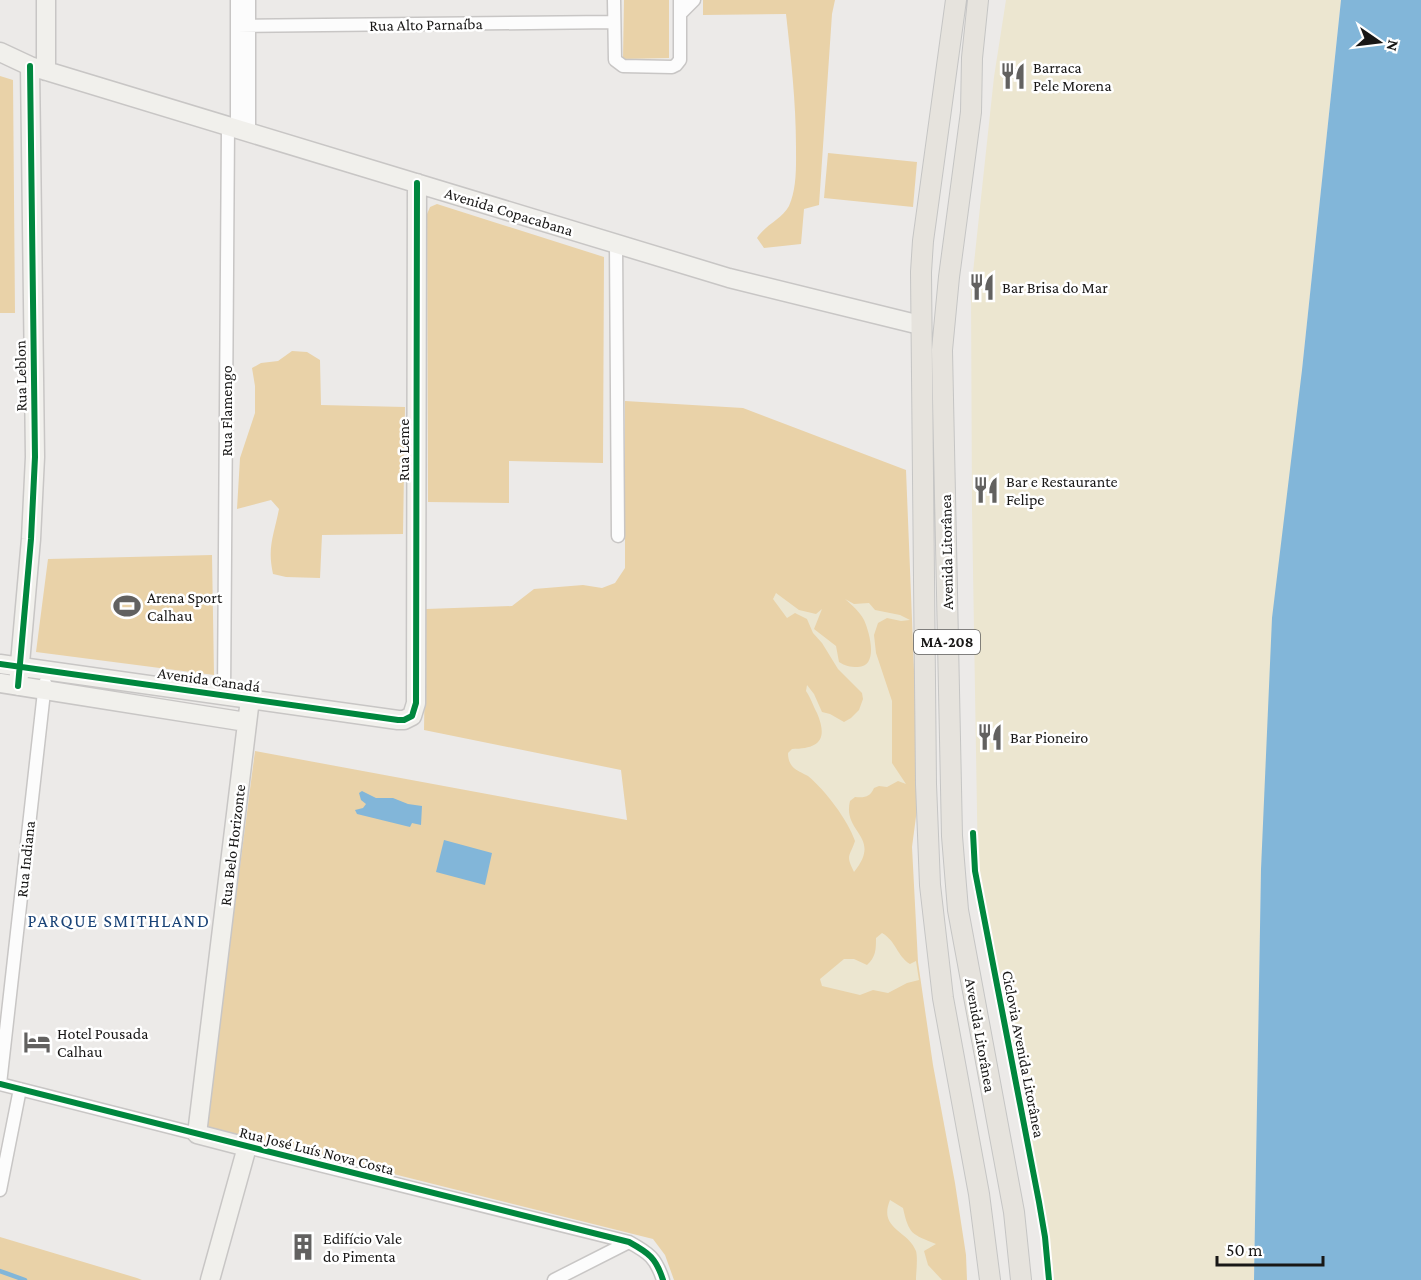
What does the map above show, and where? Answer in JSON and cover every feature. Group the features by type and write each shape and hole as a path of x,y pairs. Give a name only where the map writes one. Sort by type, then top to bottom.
{"main road":[{"name":"Avenida Litorânea","path":"956,0 923,241 921,326 926,784 930,885 942,989 979,1194 990,1280"},
{"name":"Avenida Litorânea","path":"978,0 972,58 970,112 944,320 942,375 952,836 954,876 963,936 1014,1212 1021,1280"},
{"path":"936,139 952,140 956,146 951,198 956,216"},
{"path":"926,784 932,803 934,836 937,841 944,843 952,836"},
{"path":"930,885 937,878 947,880 954,920 963,936"}],"street":[{"name":"Rua Leblon","path":"9,685 20,667 31,539 35,457 38,68 46,0"},
{"path":"237,0 243,26"},
{"path":"243,26 249,0"},
{"path":"614,0 615,60 618,64 672,67 680,60 680,0"},
{"path":"681,13 694,0"},
{"name":"Rua Alto Parnaíba","path":"243,26 614,21"},
{"name":"Rua Flamengo","path":"224,695 238,129 243,26"},
{"name":"Avenida Copacabana","path":"0,52 38,68 729,278 921,326"},
{"name":"Avenida Copacabana","path":"0,64 38,68"},
{"name":"Rua Leme","path":"412,716 416,703 417,183"},
{"path":"616,244 618,536"},
{"name":"Avenida Canadá","path":"0,664 398,720 412,716"},
{"name":"Rua Indiana","path":"0,1084 46,670"},
{"path":"9,685 246,722"},
{"name":"Rua Belo Horizonte","path":"197,1134 250,699"},
{"name":"Rua José Luís Nova Costa","path":"0,1084 628,1242 648,1252 658,1264 663,1280"},
{"path":"0,1190 20,1089"},
{"path":"210,1280 247,1146"},
{"path":"554,1280 628,1242"}],"shaded area":[{"path":"624,0 669,0 669,58 623,59"},
{"path":"703,0 835,0 832,14 819,205 804,209 801,244 764,248 757,238 764,229 786,211 792,199 795,184 795,114 786,14 703,15"},
{"path":"0,76 13,80 15,313 0,313"},
{"path":"828,153 917,162 913,207 824,198"},
{"path":"437,204 604,257 603,463 509,461 509,503 428,502 427,214 430,207"},
{"path":"292,351 307,352 320,360 321,405 405,407 403,534 322,535 320,578 286,577 273,574 271,548 279,509 271,500 237,509 240,458 255,413 252,368 261,363 278,361"},
{"path":"625,401 743,408 906,470 919,794 912,847 918,962 933,1065 955,1183 966,1255 967,1280 674,1280 665,1255 653,1239 206,1127 255,751 627,820 621,770 424,730 426,609 512,606 534,589 583,585 602,588 615,583 625,568"},
{"name":"Arena Sport Calhau","path":"212,555 214,675 36,652 48,559"},
{"path":"0,1237 137,1278 142,1280 0,1280"}],"sand":[{"path":"1006,0 1341,0 1302,370 1261,869 1254,1280 1054,1280 978,872 971,291 994,77"},
{"path":"776,593 799,610 816,614 822,609 814,629 836,646 839,662 850,666 864,666 868,662 871,649 869,633 864,620 845,599 854,604 869,603 875,610 900,615 910,620 887,618 878,623 874,635 876,653 892,701 892,763 906,784 898,781 887,787 879,786 867,796 855,797 850,801 851,821 863,842 864,850 862,860 854,872 849,858 855,841 847,824 822,789 792,766 788,753 792,749 802,749 815,744 821,736 820,722 806,691 807,685 822,712 844,722 859,710 863,699 862,693 838,669 813,633 807,619 795,613 787,618 773,599"},
{"path":"882,933 887,936 906,961 910,964 916,961 919,980 907,983 888,993 873,990 860,995 822,986 820,979 844,959 854,959 867,965 875,953 876,938"},
{"path":"890,1200 903,1208 907,1224 913,1232 936,1244 924,1251 928,1265 942,1280 916,1280 916,1251 907,1238 891,1223 887,1210"}],"water":[{"path":"1341,0 1421,0 1421,1280 1254,1280 1261,869 1272,618 1302,370"},
{"path":"362,791 376,798 393,798 422,806 421,825 412,823 410,827 357,814 355,810 363,808 366,804 361,800 359,793"},
{"path":"444,840 492,853 485,885 436,872"}],"waterway":[{"path":"0,1271 25,1280"}],"cycle path":[{"path":"18,686 31,539 35,457 30,66"},
{"path":"0,664 398,720 412,716 416,703 417,183"},
{"name":"Ciclovia Avenida Litorânea","path":"973,833 975,871 1039,1202 1049,1280"},
{"path":"0,1084 629,1242 651,1257 658,1266 663,1280"}],"place":[{"name":"Barraca Pele Morena","path":"1013,76"},
{"name":"Bar Brisa do Mar","path":"982,287"},
{"name":"Bar e Restaurante Felipe","path":"986,490"},
{"name":"Arena Sport Calhau","path":"127,606"},
{"name":"Bar Pioneiro","path":"990,737"},
{"name":"Hotel Pousada Calhau","path":"37,1042"},
{"name":"Edifício Vale do Pimenta","path":"303,1247"}],"district":[{"name":"PARQUE SMITHLAND","path":"119,921"}]}
